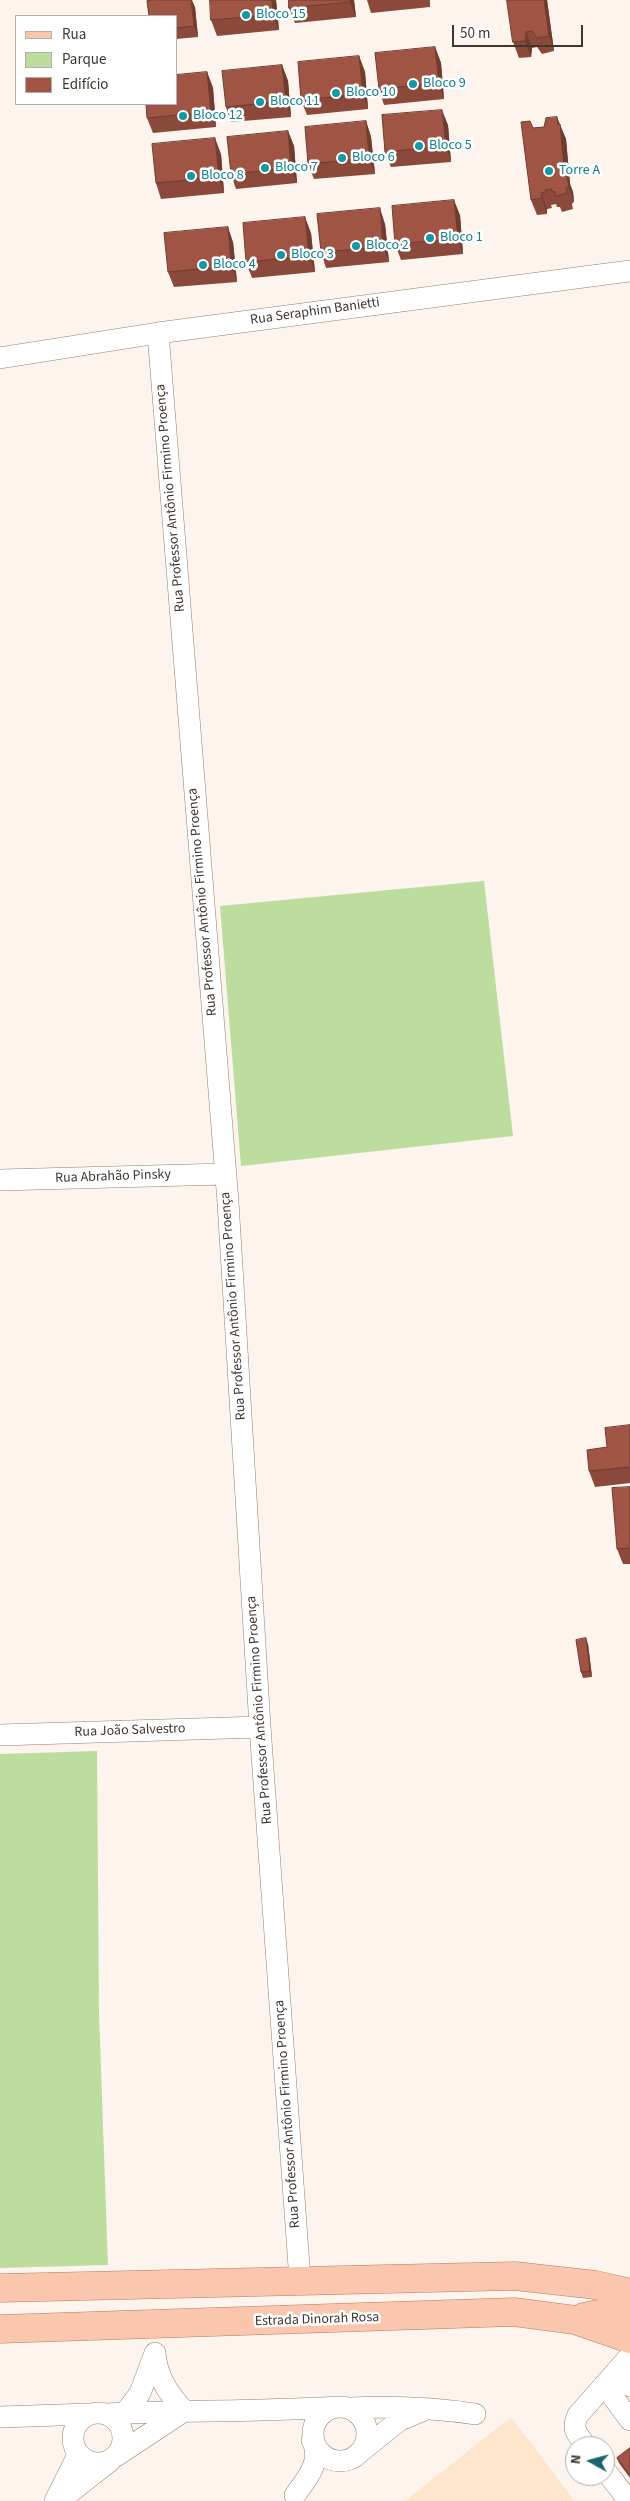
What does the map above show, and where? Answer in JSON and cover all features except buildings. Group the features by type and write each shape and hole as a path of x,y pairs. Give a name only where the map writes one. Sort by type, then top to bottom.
{"main road":[{"path":"0,2288 515,2276 596,2285 630,2293"},
{"name":"Estrada Dinorah Rosa","path":"0,2329 514,2312 575,2320 630,2339"},
{"path":"575,2320 598,2314 630,2314"}],"street":[{"name":"Rua Seraphim Banietti","path":"0,358 158,333 630,271"},
{"name":"Rua Professor Antônio Firmino Proença","path":"158,333 225,1174 260,1727 300,2280"},
{"name":"Rua Abrahão Pinsky","path":"0,1180 225,1174"},
{"name":"Rua João Salvestro","path":"0,1735 260,1727"},
{"path":"54,2501 75,2445 81,2419 107,2414 140,2393 155,2352 156,2368 168,2393 184,2411"},
{"path":"623,2377 630,2420"},
{"path":"578,2436 573,2424 578,2415 623,2377"},
{"path":"9,2417 184,2411 272,2412 393,2406 431,2407 474,2414"},
{"path":"290,2498 356,2455 400,2420 431,2407"},
{"path":"272,2412 285,2416 305,2427 316,2446 322,2454 331,2460 341,2461 356,2455 365,2442 365,2426 357,2413 343,2408 328,2410 320,2416 314,2425 313,2436 316,2446 315,2464 308,2478 290,2498"},
{"path":"59,2501 113,2459 184,2411"},
{"path":"9,2417 56,2428 75,2445 85,2461 93,2464 113,2459 121,2449 122,2432 119,2424 107,2414"},
{"path":"615,2483 629,2501"}],"shaded area":[{"path":"511,2417 575,2501 405,2501"}],"green space":[{"path":"484,881 513,1136 241,1166 220,906"},
{"path":"97,1751 99,2013 108,2265 0,2268 0,1754"}],"place":[{"name":"Bloco 15","path":"246,15"},
{"name":"Bloco 9","path":"413,84"},
{"name":"Bloco 10","path":"336,93"},
{"name":"Bloco 11","path":"260,102"},
{"name":"Bloco 12","path":"183,116"},
{"name":"Bloco 5","path":"419,146"},
{"name":"Bloco 6","path":"342,158"},
{"name":"Bloco 7","path":"265,168"},
{"name":"Torre A","path":"549,171"},
{"name":"Bloco 8","path":"191,176"},
{"name":"Bloco 1","path":"430,238"},
{"name":"Bloco 2","path":"356,246"},
{"name":"Bloco 3","path":"281,255"},
{"name":"Bloco 4","path":"203,265"}]}
